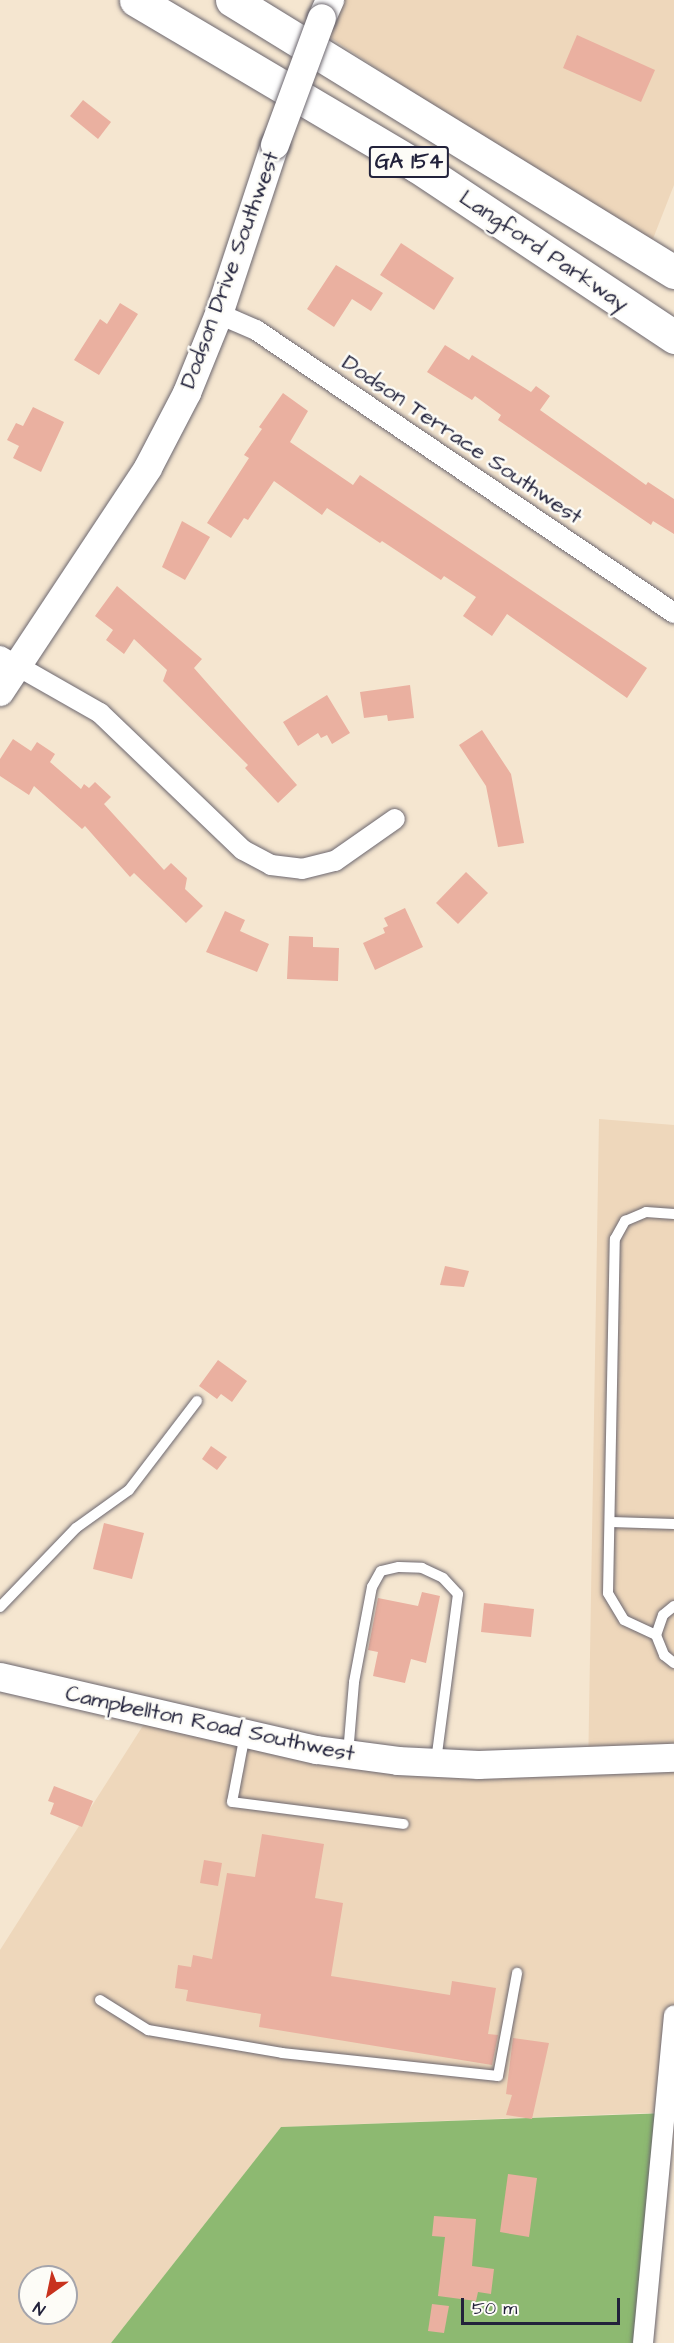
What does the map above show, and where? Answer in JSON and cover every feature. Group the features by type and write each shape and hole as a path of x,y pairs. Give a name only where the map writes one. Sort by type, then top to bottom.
{"highway":[{"name":"Langford Parkway","path":"136,0 417,166 674,337"},
{"name":"Langford Parkway","path":"231,0 674,272"}],"street":[{"name":"Dodson Drive Southwest","path":"0,692 9,662 148,468 187,393 219,314 275,145 326,9"},
{"name":"Dodson Terrace Southwest","path":"219,314 256,330 674,613"},
{"path":"9,662 100,713 243,850 272,865 302,869 335,861 395,819"},
{"name":"Campbellton Road Southwest","path":"0,1677 245,1734 348,1754 479,1765 674,1758"},
{"path":"643,2343 674,2015"}],"lane":[{"path":"656,1635 624,1620 608,1593 615,1239 625,1221 645,1212 674,1214"},
{"path":"0,1607 76,1528 129,1490 197,1401"},
{"path":"611,1522 674,1524"},
{"path":"348,1754 354,1682 372,1587 381,1571 399,1567 422,1568 443,1578 458,1594 436,1763"},
{"path":"674,1606 663,1615 656,1635 664,1655 674,1663"},
{"path":"245,1734 232,1802 404,1824"},
{"path":"100,2000 148,2030 282,2053 498,2076 517,1973"}],"shaded area":[{"path":"320,0 674,0 674,185 649,249 310,24"},
{"path":"599,1119 674,1125 674,2112 281,2127 111,2343 0,2343 0,1950 151,1713 588,1774"}],"green space":[{"path":"668,2113 643,2343 111,2343 281,2127"}],"building":[{"path":"577,35 655,70 641,102 563,68"},
{"path":"83,100 111,122 98,139 70,116"},
{"path":"401,243 454,278 434,310 380,275"},
{"path":"336,265 383,293 371,311 352,299 334,327 307,309"},
{"path":"120,303 138,314 99,375 74,360 100,319 107,324"},
{"path":"445,345 469,360 472,355 531,392 536,386 550,396 540,410 646,485 648,482 674,499 674,534 653,521 651,525 498,420 501,415 475,396 472,400 427,372"},
{"path":"283,393 308,411 290,442 353,485 360,475 647,668 627,698 507,614 492,636 463,616 476,597 444,576 441,580 327,508 322,515 274,481 248,520 244,518 231,538 207,523 249,458 244,455 262,429 259,427"},
{"path":"33,407 64,422 41,472 13,458 19,446 7,440 16,423 23,426"},
{"path":"182,521 210,537 185,580 162,567"},
{"path":"117,586 202,659 194,668 297,785 278,803 245,768 248,765 163,681 167,670 134,639 124,654 106,640 113,630 95,616"},
{"path":"410,685 414,718 388,721 387,715 364,718 360,692"},
{"path":"327,695 350,733 332,744 327,735 321,738 318,733 298,746 283,722"},
{"path":"482,730 511,774 524,843 498,847 486,786 459,745"},
{"path":"13,739 31,751 37,742 55,754 50,762 81,789 84,784 89,788 95,782 111,797 104,804 164,870 171,863 187,878 185,889 203,906 186,923 134,873 130,877 85,826 82,829 34,786 29,795 0,776 0,759"},
{"path":"466,872 488,893 458,924 436,903"},
{"path":"405,908 423,947 375,970 363,943 385,933 383,928 388,926 384,918"},
{"path":"225,911 245,920 240,931 269,944 257,972 206,952"},
{"path":"289,936 313,937 313,947 339,948 338,981 287,979"},
{"path":"445,1266 469,1271 464,1287 440,1285"},
{"path":"218,1360 247,1381 232,1402 221,1394 217,1399 199,1386"},
{"path":"211,1446 227,1457 217,1470 202,1459"},
{"path":"104,1523 144,1533 132,1579 93,1569"},
{"path":"422,1592 440,1596 426,1663 411,1659 405,1683 373,1676 378,1652 368,1650 378,1598 418,1606"},
{"path":"484,1603 534,1609 531,1637 481,1632"},
{"path":"54,1786 93,1801 82,1827 50,1814 54,1803 48,1801"},
{"path":"262,1834 324,1844 315,1898 343,1903 331,1976 450,1995 452,1981 496,1988 488,2034 498,2035 492,2065 259,2027 261,2014 186,2001 188,1990 175,1988 178,1965 191,1967 193,1955 212,1959 227,1873 255,1877"},
{"path":"204,1860 222,1863 218,1886 200,1883"},
{"path":"513,2038 549,2043 532,2119 506,2115 512,2095 506,2094"},
{"path":"508,2174 537,2178 529,2237 500,2232"},
{"path":"434,2216 476,2219 472,2266 494,2269 491,2294 478,2292 476,2301 438,2296 445,2237 432,2236"},
{"path":"432,2304 449,2306 444,2333 428,2331"}]}
